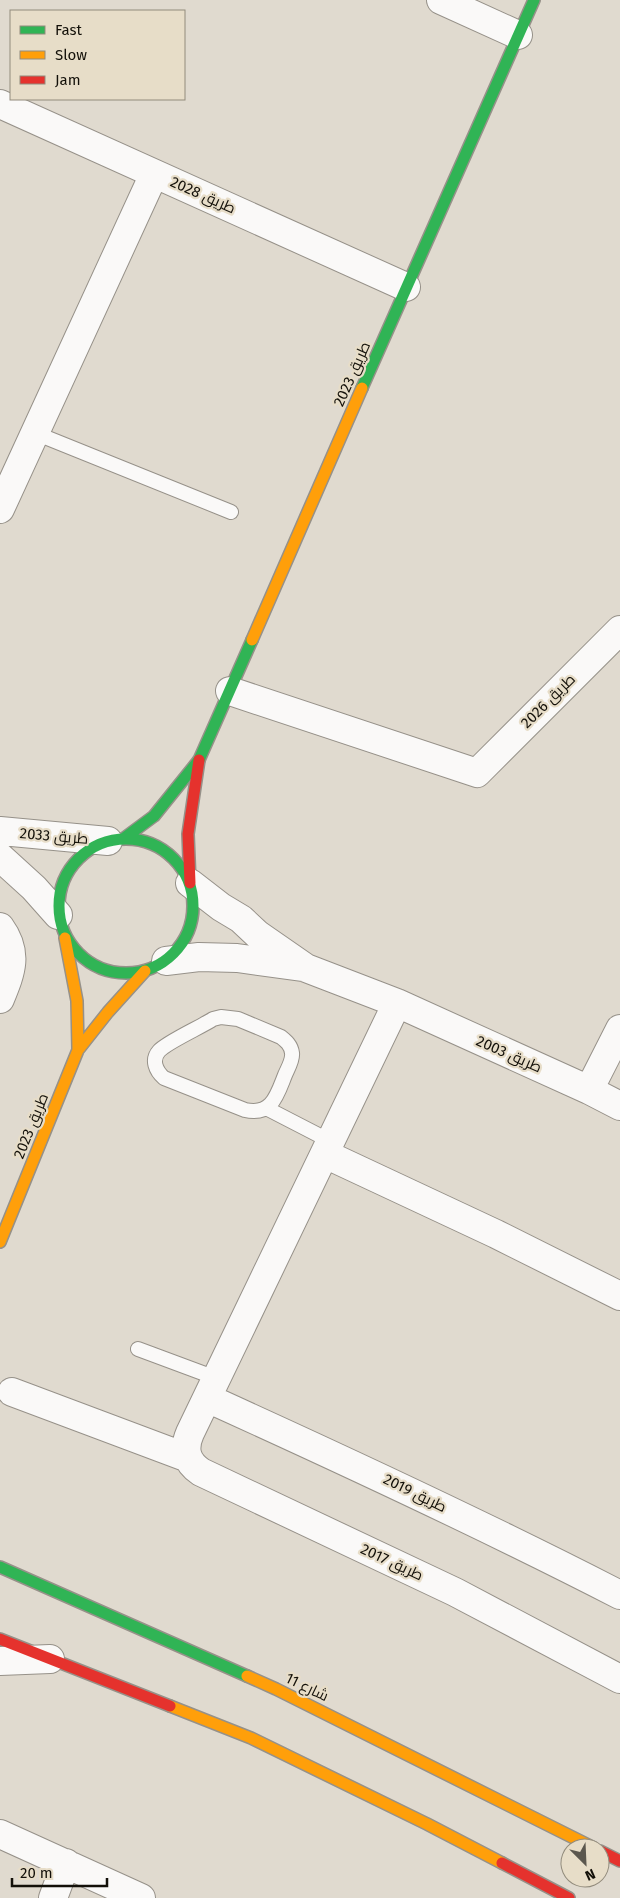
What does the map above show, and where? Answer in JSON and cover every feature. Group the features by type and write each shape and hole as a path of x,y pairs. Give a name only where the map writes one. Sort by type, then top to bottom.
{"street":[{"path":"441,0 518,35"},
{"name":"طريق 2023","path":"116,840 154,816 199,760 534,0"},
{"name":"طريق 2028","path":"0,104 406,287"},
{"path":"0,510 154,174"},
{"name":"طريق 2026","path":"230,691 477,773 620,630"},
{"name":"طريق 2023","path":"190,883 188,834 199,760"},
{"name":"طريق 2033","path":"0,831 116,840"},
{"path":"61,926 60,891 68,870 84,853 116,840 145,841 164,850 179,864 190,883 193,897 193,915 188,933 179,948 155,966"},
{"path":"0,857 34,888 61,926 79,956 98,968 121,974 199,957 237,958 306,968"},
{"path":"190,883 221,907 241,919 257,934 306,968"},
{"name":"طريق 2023","path":"61,926 77,1001 78,1050"},
{"path":"0,927 6,935 12,962 10,976 0,999"},
{"name":"طريق 2023","path":"0,1242 78,1050 108,1012 155,966"},
{"name":"طريق 2003","path":"306,968 397,1004 589,1090 620,1106"},
{"path":"12,1392 189,1446 212,1388 397,1004"},
{"path":"589,1090 620,1029"},
{"path":"328,1147 620,1296"},
{"name":"طريق 2019","path":"212,1388 388,1480 549,1558 620,1595"},
{"name":"طريق 2017","path":"189,1446 191,1464 201,1472 455,1592 620,1679"},
{"name":"شارع 11","path":"0,1566 276,1689 574,1838"},
{"path":"0,1639 251,1738 427,1824 569,1898"},
{"path":"0,1661 50,1659"},
{"path":"0,1834 141,1898"},
{"path":"53,1898 66,1863"}],"lane":[{"path":"35,433 231,512"},
{"path":"266,1108 274,1101 292,1055 287,1041 281,1037 238,1019 222,1017 213,1019 165,1046 156,1056 156,1068 164,1078 245,1110 252,1112 266,1108 328,1147"},
{"path":"138,1349 212,1388"}],"traffic: fast":[{"path":"362,388 534,0"},
{"path":"123,839 154,816 199,760 252,640"},
{"path":"126,839 152,844 174,858 188,880 193,906 188,932 174,954 152,968 126,973 100,968 78,954 64,932 59,906 64,880 78,858 100,844 126,839"},
{"path":"0,1567 247,1676"}],"traffic: slow":[{"path":"252,640 362,388"},
{"path":"65,938 77,1001 78,1050"},
{"path":"0,1242 78,1050 108,1012 145,971"},
{"path":"247,1676 574,1838"},
{"path":"170,1706 251,1738 502,1863"}],"traffic: jam":[{"path":"190,883 188,834 199,760"},
{"path":"0,1639 170,1706"},
{"path":"610,1856 620,1861"},
{"path":"502,1863 569,1898"}]}
